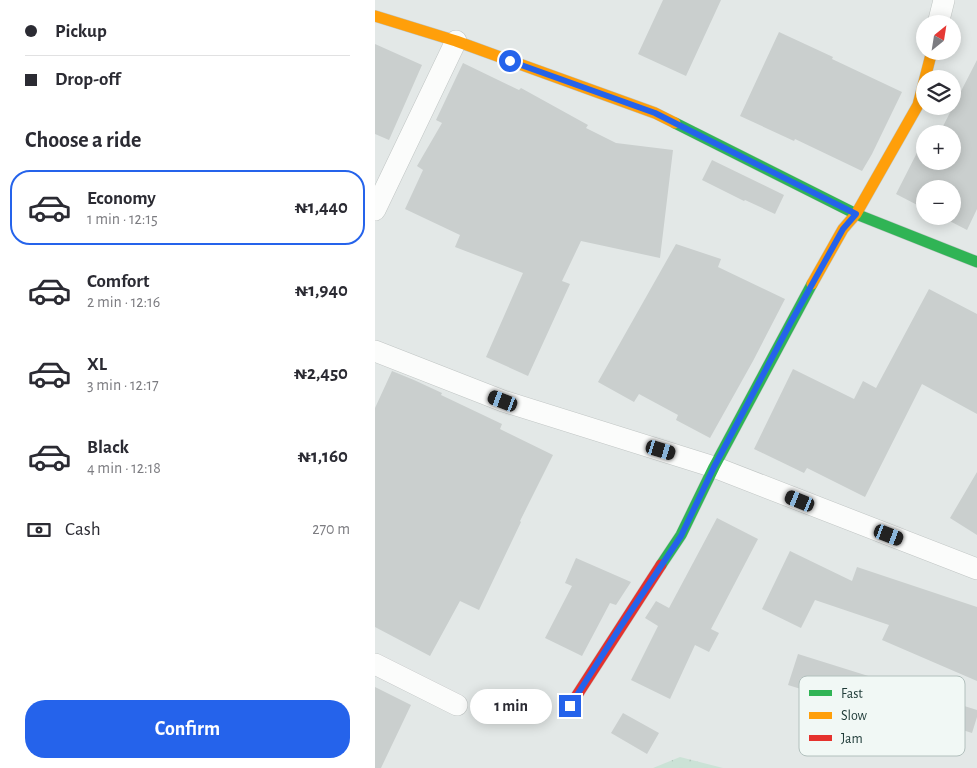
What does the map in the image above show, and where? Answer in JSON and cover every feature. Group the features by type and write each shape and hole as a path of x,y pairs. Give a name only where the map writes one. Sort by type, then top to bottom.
{"street":[{"path":"940,15 944,0"},
{"path":"375,16 456,41 655,113 856,214 977,262"},
{"path":"375,210 456,41"},
{"path":"570,706 681,536 714,467 843,229 856,214 919,105 930,60"},
{"path":"375,351 503,401 714,467 977,569"},
{"path":"375,664 457,705"}],"green space":[{"path":"680,757 723,768 653,768"}],"building":[{"path":"663,0 721,0 686,76 638,54"},
{"path":"779,32 902,92 862,171 795,139 794,141 740,116"},
{"path":"375,44 422,65 389,140 375,134"},
{"path":"977,60 977,209 967,230 957,225 961,225 961,180 916,180 916,204 896,194 916,155 916,170 961,170 961,125 944,125 949,115 961,115 961,91"},
{"path":"463,63 519,90 521,88 588,125 586,128 616,143 673,150 660,258 581,241 562,281 570,284 528,376 486,357 523,273 455,247 460,235 405,209 423,170 417,166 442,123 436,120"},
{"path":"712,160 784,195 775,214 702,180"},
{"path":"676,244 721,259 718,267 785,299 710,438 676,420 678,415 639,394 634,402 598,382"},
{"path":"929,289 977,314 977,414 922,384 865,497 807,468 804,473 754,449 793,369 854,399 863,381 876,388"},
{"path":"392,371 442,393 441,395 502,424 500,429 553,455 479,610 460,601 430,656 375,627 375,408"},
{"path":"977,472 977,535 950,518"},
{"path":"717,518 758,539 711,629 719,633 709,652 695,645 670,699 631,680 658,626 645,618 656,601 669,608"},
{"path":"790,551 852,581 857,567 977,607 977,681 882,640 889,625 815,600 801,628 762,609"},
{"path":"576,558 631,582 616,605 610,603 582,656 545,638 572,586 565,583"},
{"path":"798,654 868,676 799,676 799,688 788,685"},
{"path":"375,687 411,705 381,768 375,768"},
{"path":"965,706 977,710 972,733 965,731"},
{"path":"623,713 659,733 647,754 611,733"}],"traffic: fast":[{"path":"675,123 856,214 977,262"},
{"path":"661,565 681,535 714,467 812,284"}],"traffic: slow":[{"path":"375,16 456,41 655,113 675,123"},
{"path":"812,284 843,229 856,214 918,105 930,60"}],"traffic: jam":[{"path":"570,706 661,565"}],"route":[{"path":"510,61 655,113 856,214 843,229 791,322 714,467 681,536 570,706"}]}
